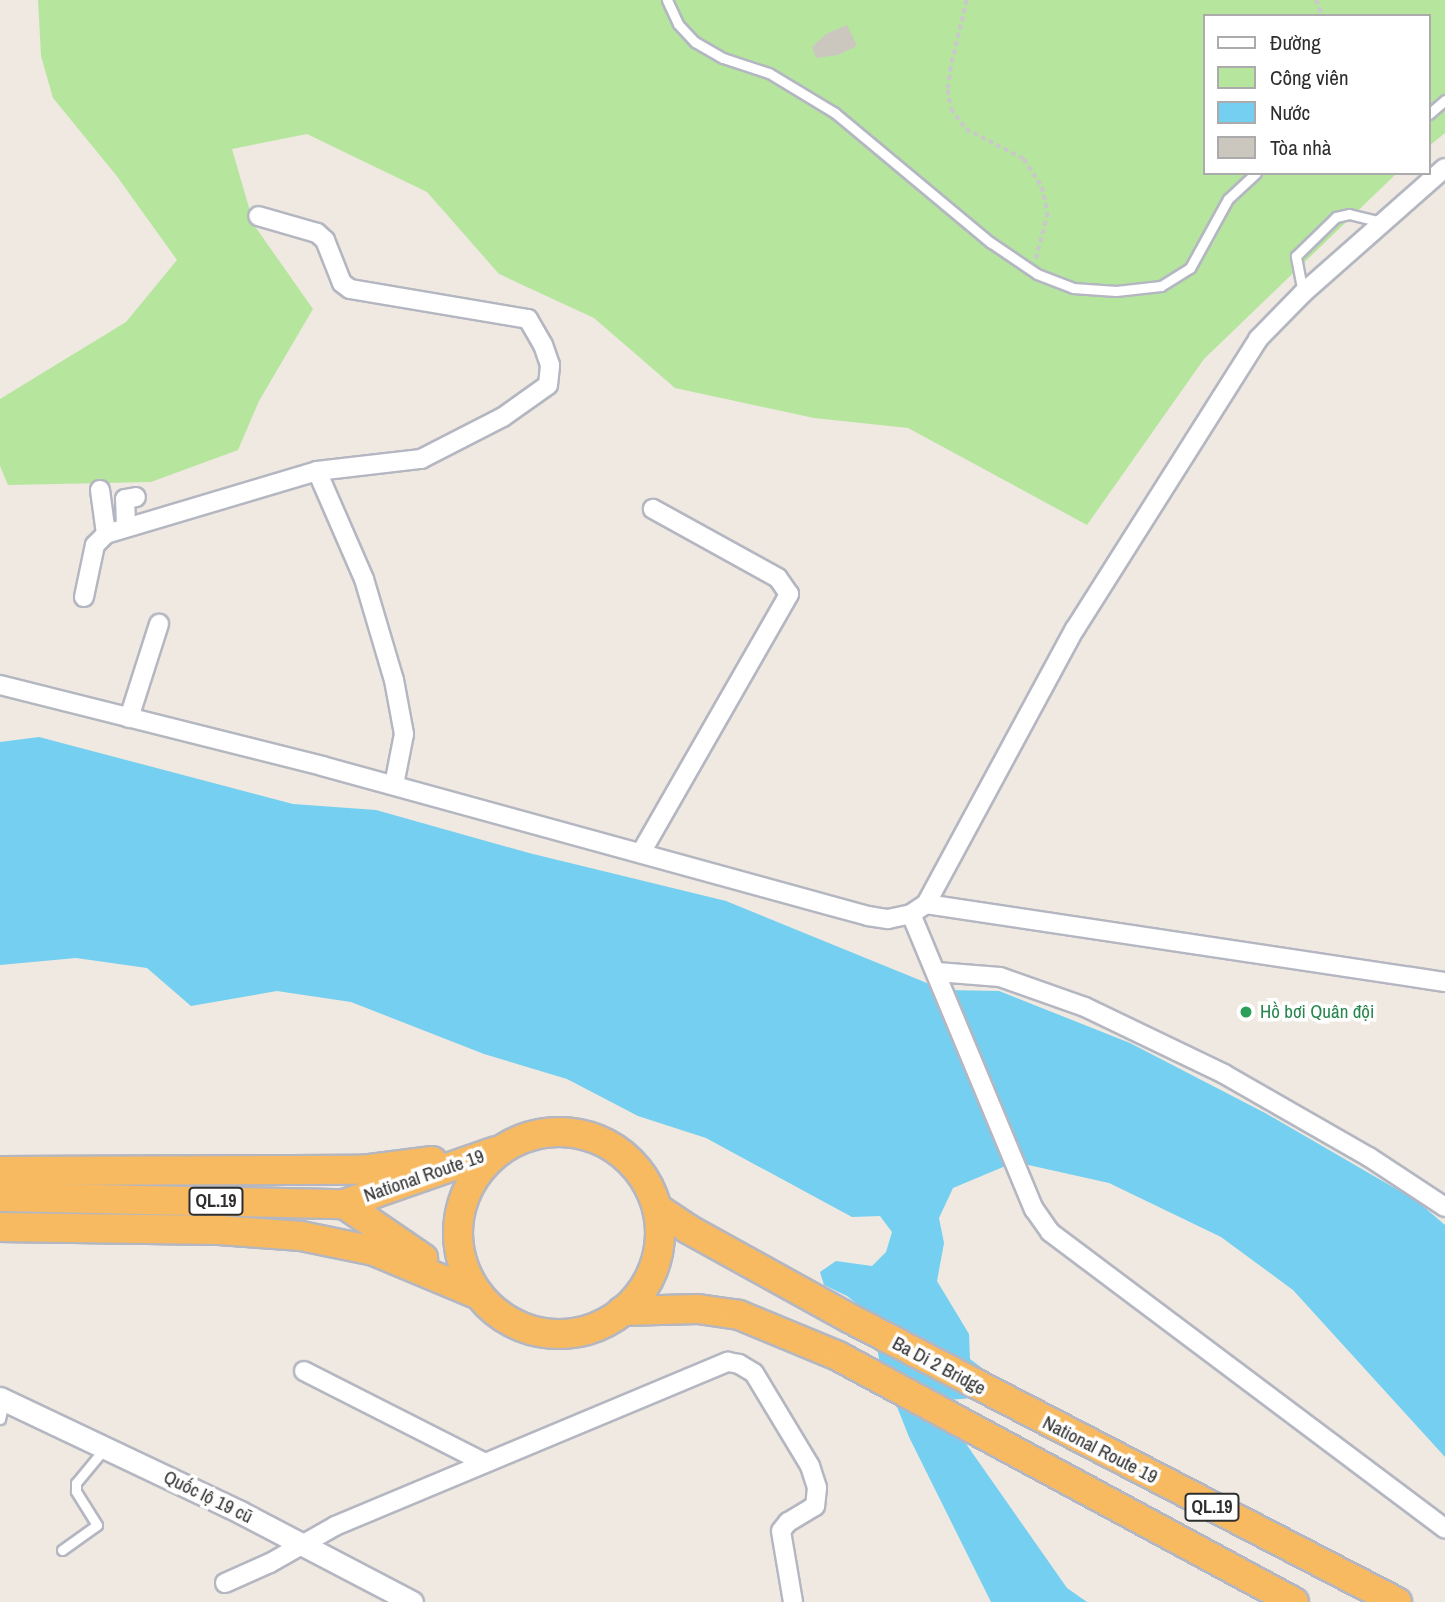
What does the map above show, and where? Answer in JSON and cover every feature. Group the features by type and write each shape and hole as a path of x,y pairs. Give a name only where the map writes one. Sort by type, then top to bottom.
{"highway":[{"path":"0,1171 362,1170 503,1148 533,1135 564,1132 596,1139 624,1155 645,1179 657,1208 660,1237 655,1265 642,1290 622,1311 594,1327 563,1334 531,1330 502,1317 479,1295 465,1271 458,1244 458,1217 467,1190 482,1167 503,1148"},
{"name":"National Route 19","path":"0,1197 344,1204 503,1148"},
{"name":"National Route 19","path":"344,1204 479,1295"},
{"name":"Ba Di 2 Bridge","path":"657,1208 709,1241 1028,1413"},
{"path":"0,1227 219,1230 301,1236 374,1251 479,1295"},
{"name":"Ba Di 2 Bridge","path":"622,1311 698,1309 739,1315 838,1356 1005,1445"},
{"name":"National Route 19","path":"1028,1413 1397,1602"},
{"name":"National Route 19","path":"1005,1445 1294,1602"}],"street":[{"path":"1445,168 1303,293 1258,339 1075,629 919,909 944,990 1034,1209 1050,1232 1445,1529"},
{"path":"84,597 94,545 106,534 317,471 421,459 503,416 548,385 550,365 537,331 528,319 351,289 342,283 325,240 317,233 258,216"},
{"path":"317,471 364,579 394,680 404,734 394,785"},
{"path":"100,490 106,534"},
{"path":"126,526 125,499 136,497"},
{"path":"642,851 789,594 778,578 653,509"},
{"path":"129,718 159,624"},
{"path":"0,685 642,851 868,916 888,919 919,909 1445,982"},
{"path":"937,972 1000,977 1085,1007 1224,1074 1368,1157 1445,1207"},
{"path":"225,1583 270,1563 335,1526 728,1362 739,1364 754,1373 810,1466 817,1488 815,1506 788,1522 781,1531 793,1602"},
{"path":"304,1371 485,1463"},
{"name":"Quốc lộ 19 cũ","path":"2,1406 106,1447 303,1543 412,1602"}],"lane":[{"path":"667,0 678,24 695,42 723,58 769,73 835,113 990,242 1031,270 1073,288 1116,291 1161,286 1190,268 1228,199 1254,175"},
{"path":"1431,112 1445,100"},
{"path":"1303,293 1296,256 1336,217 1349,214 1384,222"},
{"path":"62,1550 97,1525 76,1491 76,1483 106,1447"}],"path":[{"path":"967,0 951,67 948,90 951,109 966,129 1024,159 1042,187 1048,213 1041,250 1031,270"}],"green space":[{"path":"38,0 1445,0 1445,133 1431,144 1431,14 1204,14 1204,175 1395,175 1204,359 1087,525 908,428 814,418 675,388 594,318 499,274 427,192 307,134 232,149 254,225 313,309 259,401 238,450 151,482 8,485 0,466 0,399 126,322 177,260 116,175 53,98 41,56"}],"water":[{"path":"39,737 293,804 376,810 529,853 726,901 944,990 999,991 1130,1043 1267,1114 1417,1201 1445,1225 1445,1457 1293,1290 1221,1237 1109,1183 1015,1162 953,1188 939,1218 944,1243 937,1281 969,1334 970,1359 998,1380 985,1397 948,1400 950,1421 1067,1588 1087,1602 991,1602 909,1437 880,1364 871,1315 847,1296 824,1285 820,1272 836,1261 872,1266 886,1252 892,1232 880,1216 852,1217 706,1138 638,1116 567,1079 484,1054 351,1002 277,991 191,1006 147,968 76,958 0,965 0,742"}],"building":[{"path":"847,25 857,46 838,55 816,58 812,47 826,34"}],"place":[{"name":"Hồ bơi Quân đội","path":"1246,1012"}]}
